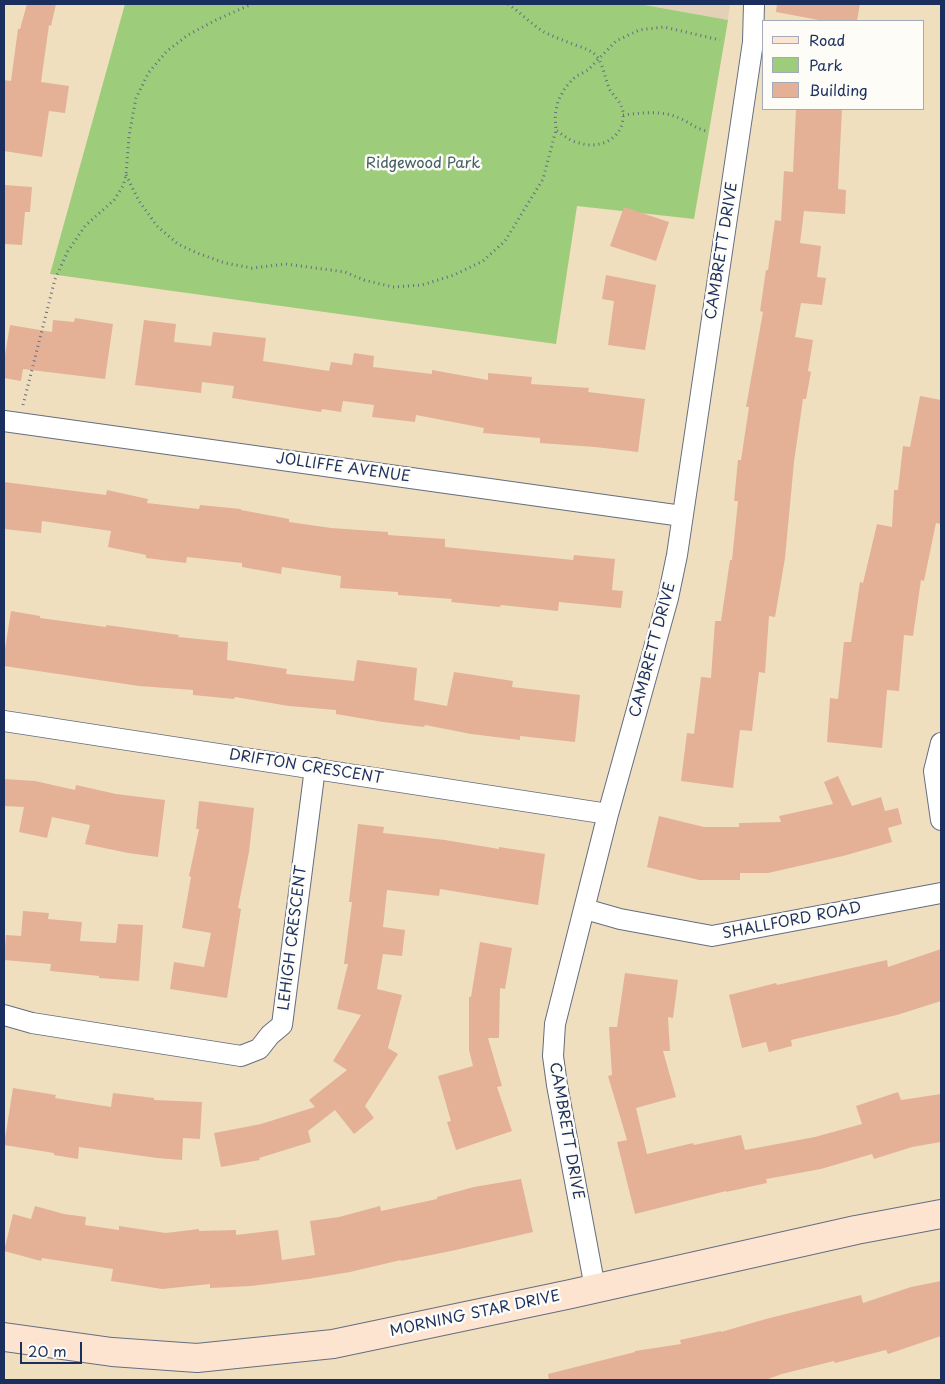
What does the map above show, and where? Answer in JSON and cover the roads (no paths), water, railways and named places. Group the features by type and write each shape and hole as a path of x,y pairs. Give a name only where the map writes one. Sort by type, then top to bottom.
{"street":[{"name":"CAMBRETT DRIVE","path":"595,1288 557,1085 553,1056 555,1024 586,909 608,814 668,598 677,555 753,42 754,4"},
{"name":"JOLLIFFE AVENUE","path":"11,422 682,516"},
{"name":"DRIFTON CRESCENT","path":"4,721 608,814"},
{"path":"941,743 934,772 941,820"},
{"name":"LEHIGH CRESCENT","path":"4,1015 32,1023 241,1056 259,1049 270,1035 282,1025 315,768"},
{"name":"SHALLFORD ROAD","path":"586,909 620,919 712,936 941,893"},
{"name":"MORNING STAR DRIVE","path":"4,1336 112,1352 197,1358 333,1344 856,1230 941,1214"}],"park label":[{"name":"Ridgewood Park","path":"423,164"}]}
